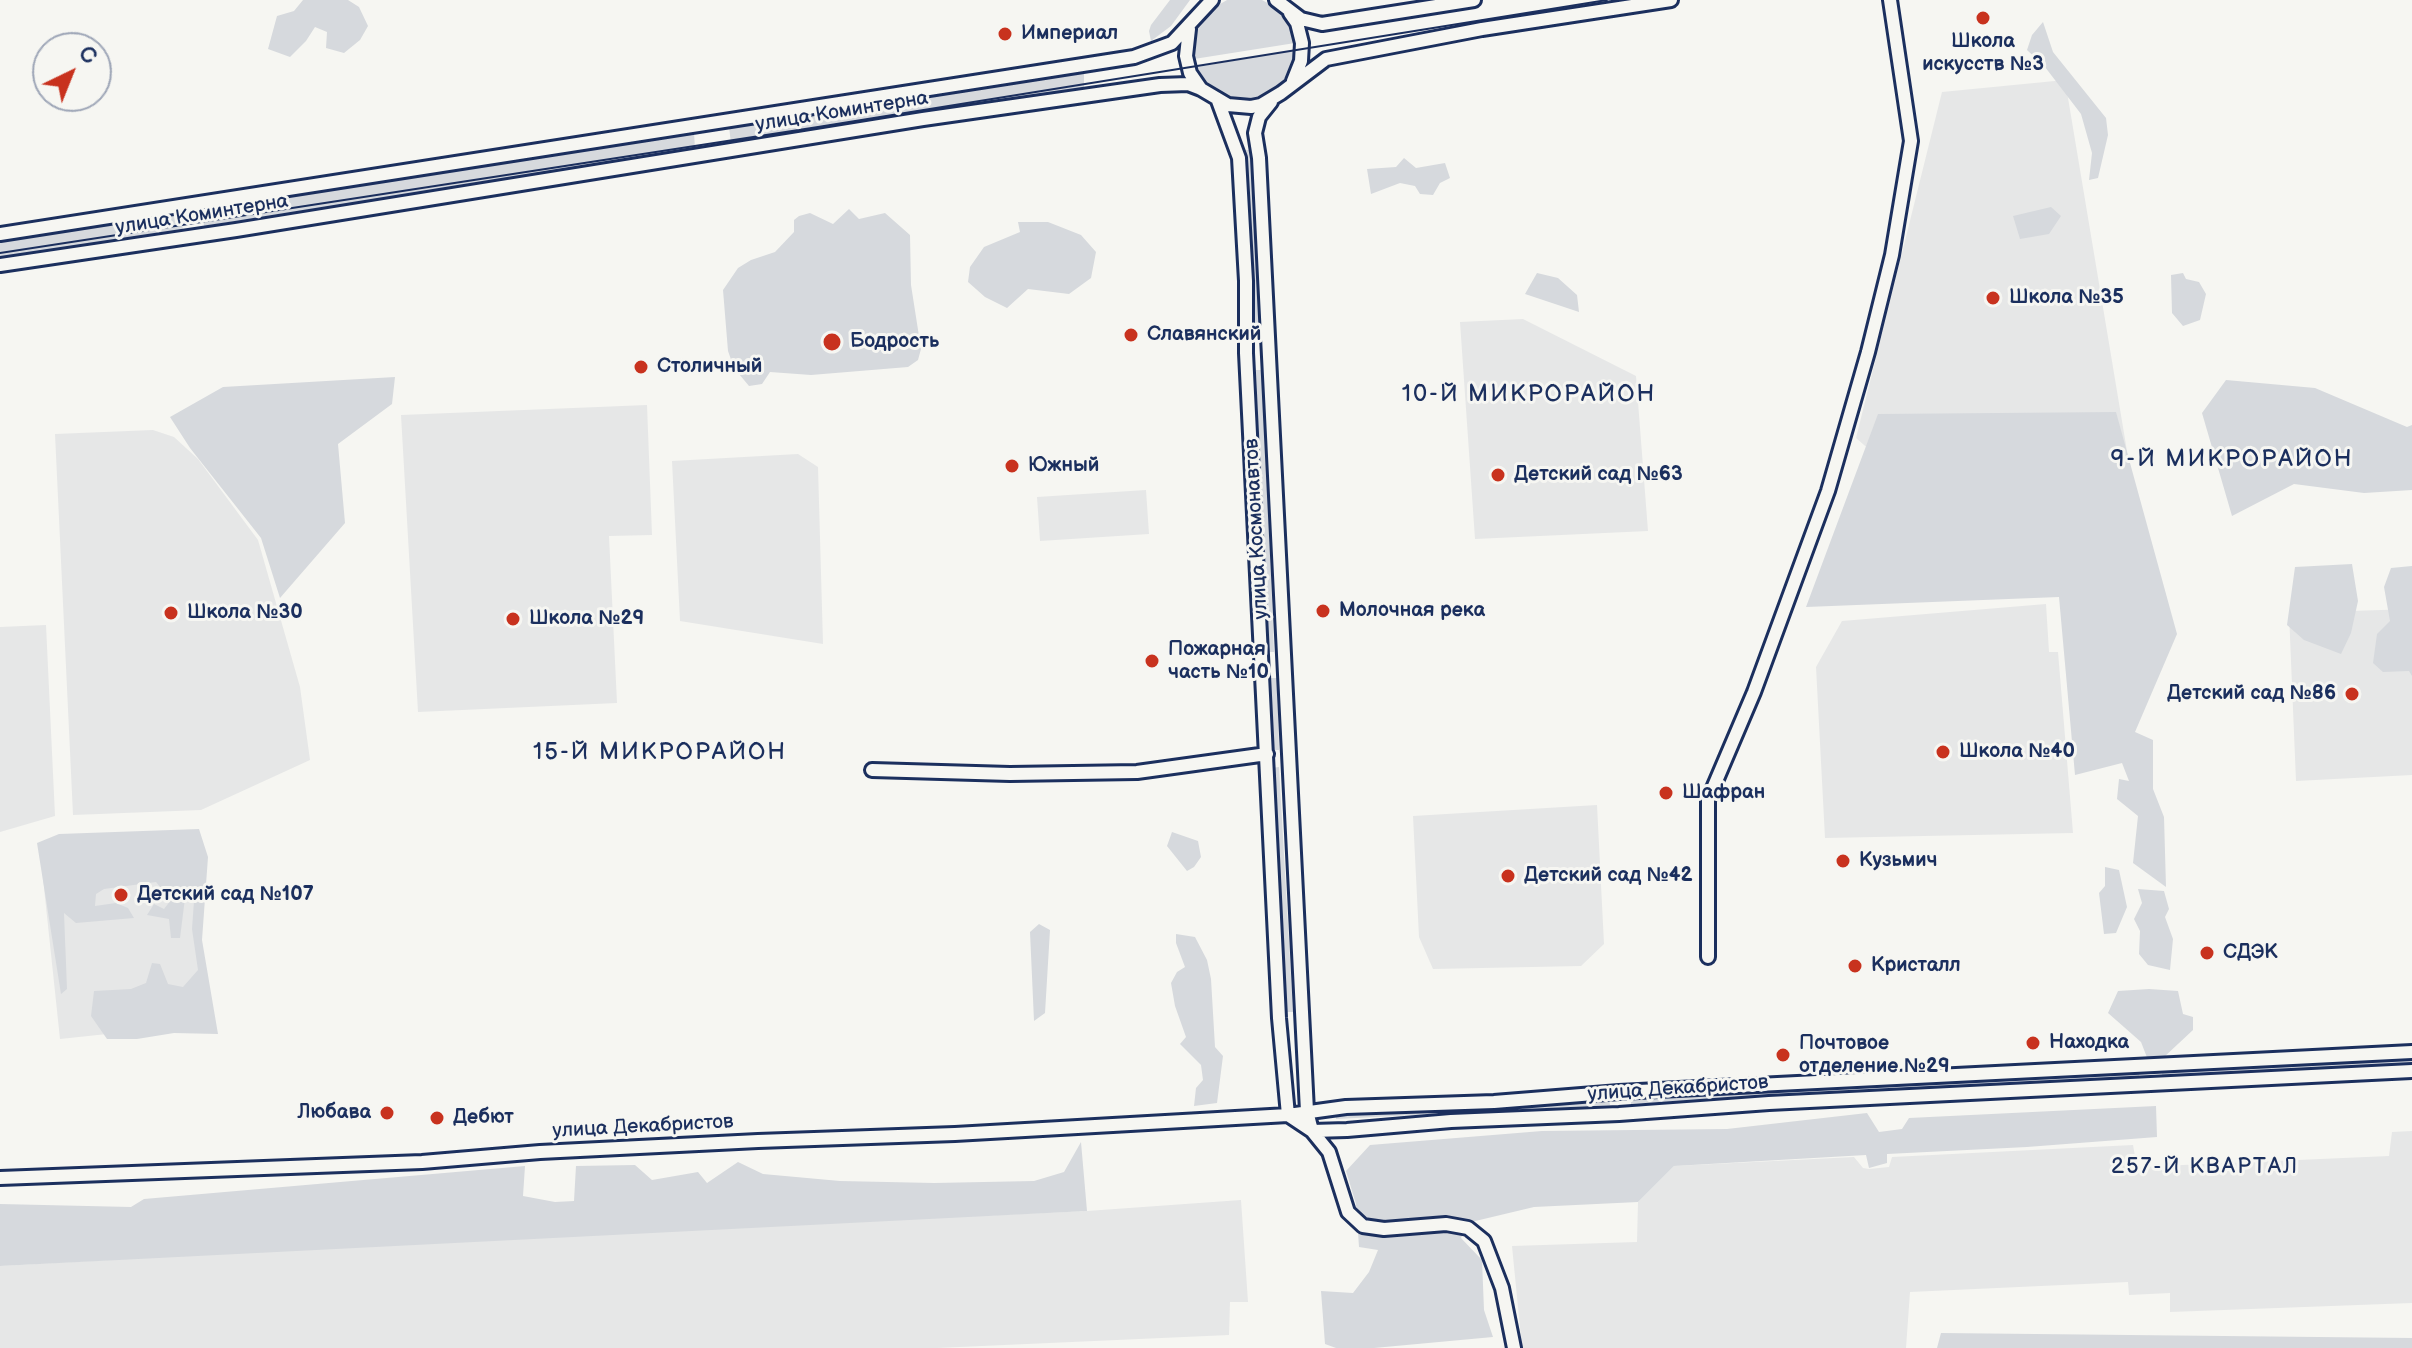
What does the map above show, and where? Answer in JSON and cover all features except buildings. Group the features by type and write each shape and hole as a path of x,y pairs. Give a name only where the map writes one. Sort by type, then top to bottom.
{"street":[{"path":"1201,89 1190,73 1186,38 1205,0"},
{"name":"улица Коминтерна","path":"0,234 1134,57 1172,43 1212,0"},
{"path":"1276,0 1301,19 1322,24 1474,0"},
{"name":"улица Коминтерна","path":"0,265 1062,98 1170,84 1201,89 1228,105 1251,107 1261,105 1281,93 1320,62 1341,55 1482,29 1671,0"},
{"path":"1708,957 1708,800 1754,692 1828,491 1892,255 1911,141 1890,0"},
{"name":"улица Космонавтов","path":"1290,13 1301,36 1301,61 1290,84 1264,109 1255,133 1259,158 1301,1017 1307,1111 1312,1131"},
{"name":"улица Космонавтов","path":"1218,101 1239,158 1279,1018 1288,1115"},
{"path":"1246,353 1268,353"},
{"path":"872,770 1010,774 1137,772 1267,754"},
{"path":"1279,1018 1301,1017"},
{"name":"улица Декабристов","path":"0,1178 422,1162 540,1152 955,1134 1288,1115 1307,1111 1619,1092 2412,1052"},
{"path":"2150,1065 2151,1084"},
{"name":"улица Декабристов","path":"1312,1131 1769,1103 2412,1071"},
{"path":"1619,1092 1619,1114"},
{"path":"1288,1115 1312,1131 1329,1152 1348,1212 1363,1226 1384,1229 1446,1224 1468,1228 1484,1241 1502,1288 1514,1348"}],"shaded area":[{"path":"303,0 348,0 359,7 368,26 360,40 344,53 326,48 327,32 315,27 290,57 268,49 277,16 294,11"},
{"path":"1170,0 1190,0 1171,26 1151,41 1151,25"},
{"path":"1227,0 1262,0 1273,6 1289,24 1295,43 1194,59 1194,40 1199,24 1210,10"},
{"path":"2043,22 2053,52 2106,118 2108,135 2098,178 2089,180 2092,153 2081,114 2045,67 2027,50 2032,35"},
{"path":"1297,50 1293,66 1284,80 1272,91 1257,98 1232,98 1217,91 1204,80 1197,67"},
{"path":"1084,71 1084,89 731,144 729,126"},
{"path":"2065,80 2131,475 1895,472 1856,438 1942,92"},
{"path":"694,132 695,149 204,226 202,210"},
{"path":"1245,150 1251,150 1261,333 1255,336"},
{"path":"1404,158 1416,168 1445,163 1450,178 1440,183 1433,195 1420,194 1415,186 1400,183 1371,194 1367,169 1396,167"},
{"path":"2051,207 2061,216 2049,234 2020,239 2013,216"},
{"path":"849,209 859,219 885,213 910,235 911,285 921,349 918,360 908,367 811,375 770,372 762,384 749,386 734,368 728,351 723,290 738,268 775,252 794,232 794,220 799,216 810,213 833,224"},
{"path":"181,213 183,231 0,259 0,241"},
{"path":"1018,222 1048,222 1081,235 1096,252 1091,278 1069,294 1028,289 1007,308 985,297 968,282 970,267 984,247 1020,232"},
{"path":"1537,273 1558,278 1577,295 1579,312 1525,294"},
{"path":"2183,273 2186,279 2199,282 2206,294 2200,320 2183,326 2172,313 2171,275"},
{"path":"1523,319 1636,376 1648,531 1475,539 1460,322"},
{"path":"1256,370 1263,370 1274,652 1267,652"},
{"path":"395,377 392,404 338,444 345,523 280,598 261,538 190,448 170,417 223,387"},
{"path":"2226,380 2315,388 2407,427 2412,425 2412,490 2364,493 2294,484 2232,516 2202,413"},
{"name":"Школа №29","path":"647,405 652,535 609,536 617,703 418,712 401,415"},
{"path":"2116,412 2177,634 2135,732 2153,740 2153,789 2164,817 2166,887 2133,863 2138,816 2117,799 2119,779 2129,781 2122,763 2075,775 2059,597 1806,607 1878,414"},
{"name":"Школа №30","path":"153,430 174,437 198,459 258,540 300,687 310,760 201,810 73,815 55,434"},
{"path":"798,454 818,467 823,644 680,621 672,461"},
{"path":"1146,490 1149,534 1040,541 1037,497"},
{"path":"2352,564 2358,601 2351,633 2341,654 2304,640 2287,625 2295,567"},
{"path":"2412,566 2412,676 2409,671 2383,672 2373,663 2377,634 2390,621 2384,587 2391,568"},
{"name":"Школа №40","path":"2046,604 2049,652 2058,652 2073,833 1825,838 1816,667 1842,621"},
{"name":"Детский сад №86","path":"2412,609 2412,775 2296,781 2289,613"},
{"path":"46,625 55,816 0,832 0,627"},
{"path":"1270,678 1277,678 1279,750 1272,750"},
{"path":"1279,767 1293,1012 1283,1012 1272,768"},
{"name":"Детский сад №42","path":"1597,805 1604,944 1581,966 1433,969 1419,937 1413,816"},
{"path":"199,829 208,857 202,940 218,1034 174,1033 137,1039 107,1039 91,1016 94,991 131,989 146,983 152,963 160,964 168,984 183,987 198,970 192,929 194,901 185,898 180,938 171,938 169,919 147,915 154,904 164,909 171,900 156,882 104,889 96,894 95,906 116,903 128,908 134,918 76,923 64,913 67,989 61,994 37,843 59,834"},
{"path":"1172,832 1198,841 1201,857 1187,871 1167,846"},
{"name":"Детский сад №107","path":"191,835 210,1023 60,1039 40,850"},
{"path":"2105,867 2119,870 2127,907 2116,933 2104,934 2099,893 2105,886"},
{"path":"2138,889 2164,891 2169,909 2165,917 2173,939 2170,970 2148,965 2139,954 2140,931 2134,919 2142,903"},
{"path":"1039,924 1050,930 1045,1013 1034,1021 1030,932"},
{"path":"1176,934 1195,937 1207,960 1215,1047 1223,1056 1217,1103 1194,1106 1196,1088 1203,1080 1201,1065 1180,1044 1186,1037 1171,983 1177,972 1185,967"},
{"path":"2118,991 2178,991 2183,1014 2193,1017 2193,1030 2163,1058 2148,1060 2141,1042 2108,1013"},
{"path":"2412,1059 2412,1064 2162,1077 2162,1071"},
{"path":"2139,1072 2139,1078 1631,1104 1631,1098"},
{"path":"1609,1099 1610,1105 1336,1119 1336,1113"},
{"path":"2156,1106 2157,1137 1887,1154 1887,1163 1869,1168 1866,1155 1674,1166 1638,1202 1534,1207 1467,1223 1461,1238 1482,1260 1484,1310 1493,1337 1374,1348 1336,1348 1325,1344 1321,1291 1353,1293 1369,1272 1378,1250 1359,1247 1356,1204 1346,1171 1370,1145 1542,1131 1727,1129 1867,1113 1879,1132 1902,1129 1909,1118"},
{"path":"2412,1131 2412,1303 2170,1312 2170,1293 2129,1295 2128,1282 1910,1292 1906,1348 1522,1348 1512,1246 1637,1242 1638,1202 1674,1166 1854,1157 1863,1168 1869,1169 1889,1167 1892,1157 2133,1145 2137,1167 2389,1156 2392,1132"},
{"path":"1081,1142 1087,1211 0,1266 0,1204 131,1207 144,1199 525,1166 523,1196 555,1202 574,1201 576,1166 635,1165 652,1180 698,1172 707,1183 738,1162 763,1174 840,1181 1034,1181 1064,1172"},
{"path":"1241,1200 1248,1302 1230,1302 1229,1335 937,1348 0,1348 0,1266 576,1234 1087,1211"},
{"path":"1941,1333 2412,1338 2412,1348 1937,1348"}],"tram line":[{"path":"0,253 818,127 1607,0"}],"place":[{"name":"Школа искусств №3","path":"1983,18"},
{"name":"Империал","path":"1005,34"},
{"name":"Школа №35","path":"1993,298"},
{"name":"Славянский","path":"1131,335"},
{"name":"Бодрость","path":"832,342"},
{"name":"Столичный","path":"641,367"},
{"name":"Южный","path":"1012,466"},
{"name":"Детский сад №63","path":"1498,475"},
{"name":"Молочная река","path":"1323,611"},
{"name":"Школа №30","path":"171,613"},
{"name":"Школа №29","path":"513,619"},
{"name":"Пожарная часть №10","path":"1152,661"},
{"name":"Детский сад №86","path":"2352,694"},
{"name":"Школа №40","path":"1943,752"},
{"name":"Шафран","path":"1666,793"},
{"name":"Кузьмич","path":"1843,861"},
{"name":"Детский сад №42","path":"1508,876"},
{"name":"Детский сад №107","path":"121,895"},
{"name":"СДЭК","path":"2207,953"},
{"name":"Кристалл","path":"1855,966"},
{"name":"Находка","path":"2033,1043"},
{"name":"Почтовое отделение №29","path":"1783,1055"},
{"name":"Любава","path":"387,1113"},
{"name":"Дебют","path":"437,1118"}],"district":[{"name":"10-Й МИКРОРАЙОН","path":"1529,395"},
{"name":"9-Й МИКРОРАЙОН","path":"2232,460"},
{"name":"15-Й МИКРОРАЙОН","path":"660,753"},
{"name":"257-Й КВАРТАЛ","path":"2205,1167"}]}
